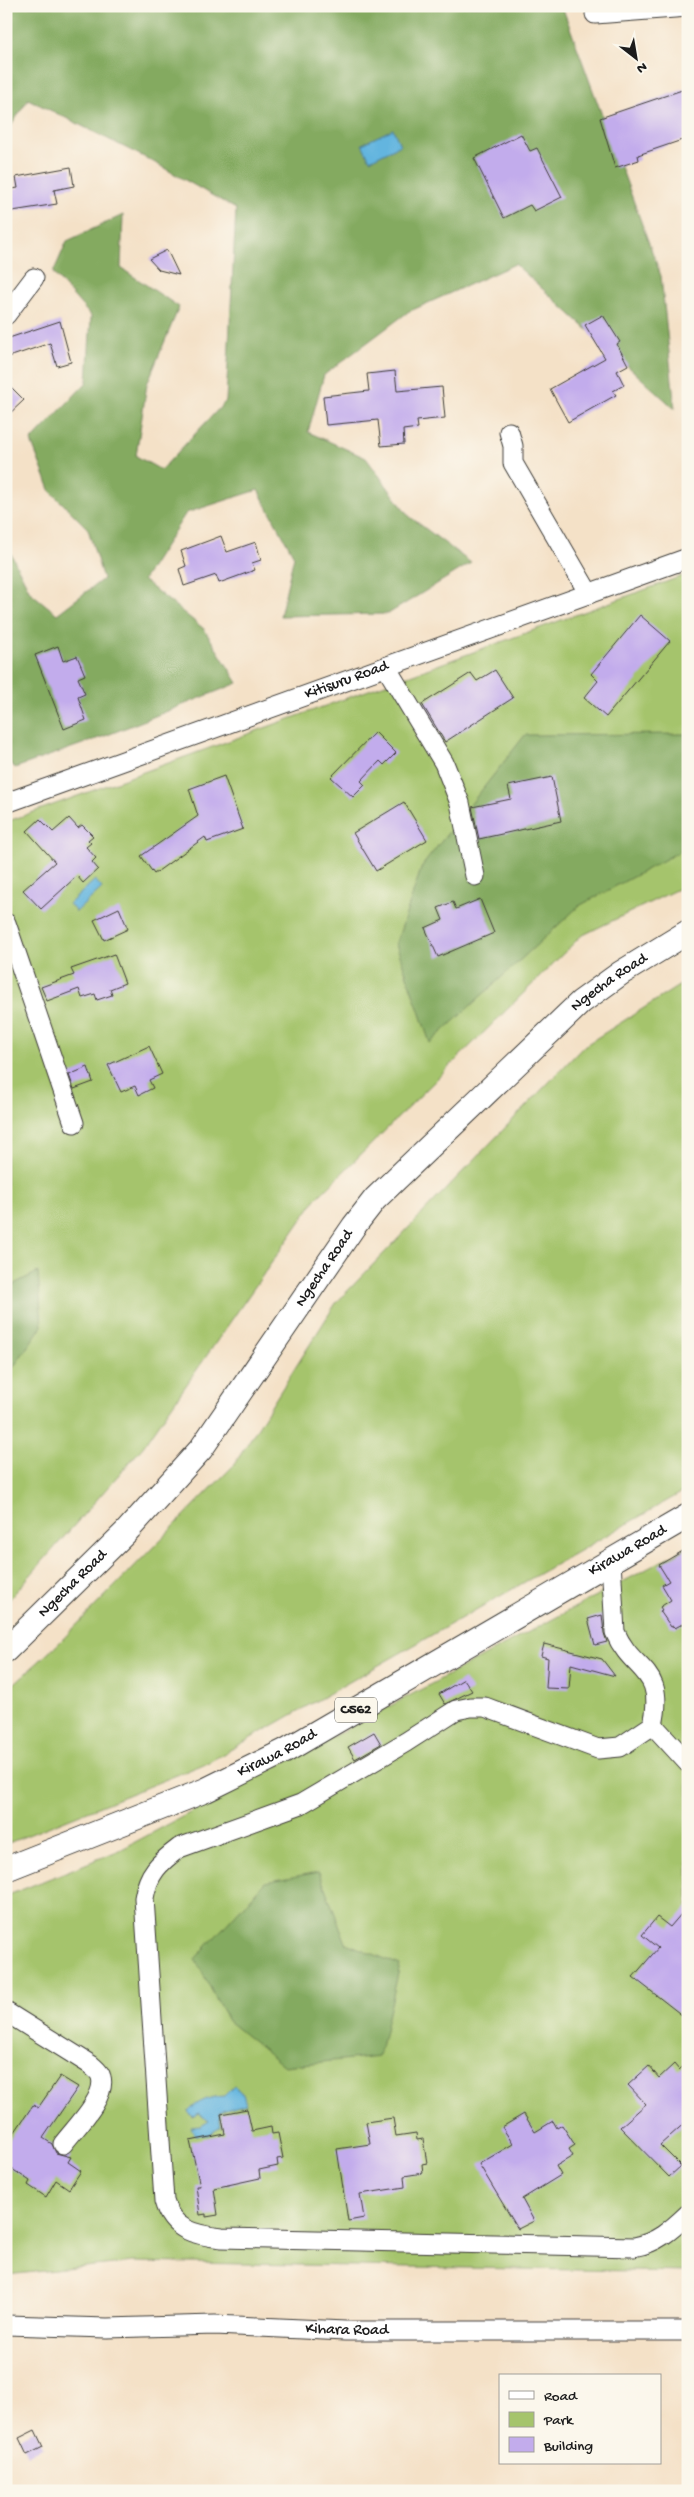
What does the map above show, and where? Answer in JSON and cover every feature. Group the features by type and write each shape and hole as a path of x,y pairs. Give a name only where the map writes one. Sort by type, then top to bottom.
{"main road":[{"name":"Ngecha Road","path":"6,1650 126,1532 201,1449 335,1253 375,1199 581,1002 621,973 688,932"},
{"name":"Kirawa Road","path":"6,1869 206,1790 285,1751 688,1516"}],"street":[{"path":"595,14 688,7"},
{"path":"6,315 34,278"},
{"path":"508,432 513,446 513,462 589,594"},
{"name":"Kitisuru Road","path":"6,803 688,558"},
{"path":"386,667 444,763 460,803 475,876"},
{"path":"6,923 74,1124"},
{"path":"611,1560 615,1632 628,1652 649,1673 657,1698 653,1726 620,1747 598,1748 485,1707 456,1710 301,1804 179,1848 162,1861 147,1880 144,1898 164,2201 172,2220 188,2232 206,2237 231,2238 634,2247 645,2245 663,2236 688,2214"},
{"path":"653,1726 688,1763"},
{"path":"6,2012 91,2064 101,2076 102,2090 96,2101 63,2144"},
{"name":"Kihara Road","path":"6,2325 106,2328 215,2325 355,2331 688,2331"}],"green space":[{"path":"6,6 562,6 661,276 675,409 515,264 408,312 324,375 308,432 366,458 409,516 471,563 388,614 280,616 294,556 258,490 186,513 143,580 204,629 238,683 105,736 15,768 6,758 6,544 30,592 57,614 103,579 88,529 51,492 31,441 87,382 91,316 53,273 67,241 123,215 121,268 179,307 147,384 136,456 161,470 226,401 236,209 150,160 28,99 6,134"},
{"path":"688,574 688,884 581,936 316,1199 143,1447 6,1603 6,822"},
{"path":"688,734 688,847 579,906 430,1043 396,944 422,866 525,735"},
{"path":"688,980 688,1489 209,1762 6,1844 6,1691 57,1645 234,1465 336,1303 584,1046"},
{"path":"38,1272 42,1326 6,1378 6,1288"},
{"path":"688,1547 688,2272 133,2262 6,2275 6,1896 120,1850"},
{"path":"319,1872 346,1943 400,1965 379,2056 284,2066 228,2021 195,1959 265,1882"}],"water":[{"path":"393,129 400,145 370,160 362,144"},
{"path":"95,880 102,888 76,912 69,904"},
{"path":"234,2086 243,2094 246,2104 219,2112 221,2127 208,2135 195,2135 191,2127 201,2126 209,2121 198,2113 193,2117 188,2112 204,2100 224,2096"}],"building":[{"path":"688,88 688,138 638,155 639,160 615,168 600,118"},
{"path":"521,134 530,151 537,148 562,197 534,211 530,205 504,218 474,158"},
{"path":"71,167 74,186 54,190 57,204 6,212 6,190 18,188 16,177"},
{"path":"167,250 179,275 159,270 149,259"},
{"path":"603,315 620,342 617,344 628,365 617,371 624,385 613,391 616,395 568,422 550,389 605,358 585,325"},
{"path":"60,321 71,362 57,366 50,343 6,358 6,339"},
{"path":"395,371 397,391 442,387 445,418 417,421 418,428 403,430 404,444 381,446 378,420 326,425 323,396 369,391 367,374"},
{"path":"6,382 24,400 6,417"},
{"path":"221,536 227,552 256,542 261,560 252,563 255,570 219,583 216,575 184,586 179,569 186,566 181,551"},
{"path":"640,615 670,641 606,717 584,698 598,681 591,674"},
{"path":"58,646 63,661 77,656 85,675 78,678 85,694 78,697 86,720 64,729 35,655"},
{"path":"495,670 513,698 445,742 422,704 471,673 477,681"},
{"path":"375,732 396,753 384,765 380,761 361,781 365,785 353,797 331,777"},
{"path":"224,776 243,829 207,842 205,837 154,874 141,856 198,816 189,789"},
{"path":"552,777 561,821 479,839 472,807 511,799 508,786"},
{"path":"404,802 427,840 376,871 353,833"},
{"path":"69,818 78,828 82,825 93,836 88,840 91,843 86,847 96,858 92,862 98,869 83,883 77,876 41,909 23,890 55,862 27,831 40,819 53,832"},
{"path":"480,899 494,933 438,957 425,928 443,920 438,908 453,902 456,909"},
{"path":"119,908 128,929 104,940 94,920"},
{"path":"114,954 125,983 110,989 112,995 97,1000 95,994 82,998 79,989 47,1001 41,987 74,975 71,969"},
{"path":"149,1046 162,1074 149,1080 153,1088 139,1095 135,1086 121,1092 108,1065"},
{"path":"88,1067 93,1082 74,1089 69,1075"},
{"path":"688,1548 688,1621 675,1628 671,1627 660,1611 662,1610 660,1607 671,1600 662,1585 669,1581 659,1565"},
{"path":"602,1615 607,1642 595,1645 588,1619"},
{"path":"544,1644 602,1659 615,1676 571,1664 569,1689 546,1688 548,1658 541,1656"},
{"path":"464,1679 472,1691 445,1704 439,1694"},
{"path":"374,1732 381,1744 355,1759 348,1747"},
{"path":"688,1906 688,2020 633,1977 658,1948 642,1935 657,1917 670,1927"},
{"path":"688,2062 688,2120 660,2145 681,2166 669,2177 620,2127 646,2104 628,2085 649,2066 659,2078 674,2064 679,2070"},
{"path":"60,2076 78,2087 43,2138 52,2144 56,2153 71,2157 68,2162 81,2171 69,2189 56,2180 46,2197 28,2185 30,2181 6,2165 6,2145 33,2105 38,2108"},
{"path":"247,2109 252,2131 271,2127 272,2134 278,2133 283,2158 277,2159 278,2166 259,2170 260,2178 214,2188 218,2215 206,2217 206,2214 200,2215 196,2186 200,2186 190,2141 225,2134 221,2114"},
{"path":"524,2114 535,2132 553,2121 557,2128 562,2125 575,2145 569,2149 573,2156 556,2166 561,2175 522,2199 534,2221 518,2229 479,2164 513,2144 502,2127"},
{"path":"393,2118 396,2136 416,2133 417,2140 423,2139 427,2163 422,2164 423,2173 404,2176 405,2187 360,2194 364,2218 348,2221 337,2149 370,2144 366,2122"},
{"path":"35,2430 43,2447 27,2455 19,2438"}]}
